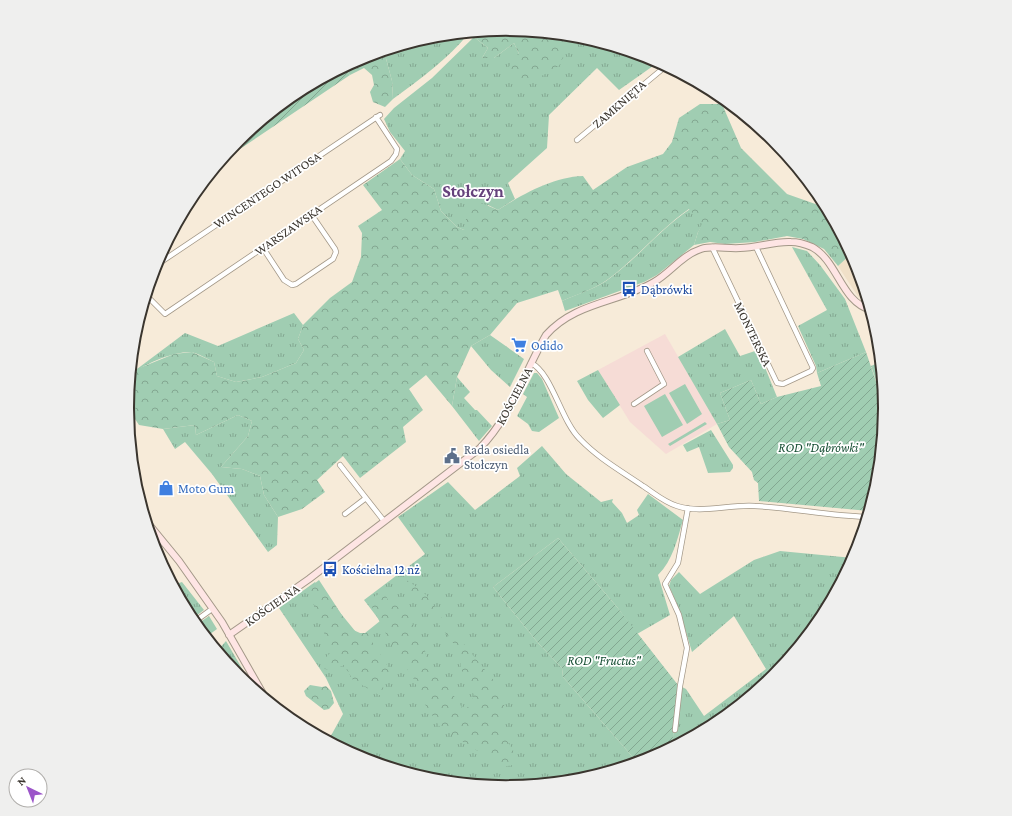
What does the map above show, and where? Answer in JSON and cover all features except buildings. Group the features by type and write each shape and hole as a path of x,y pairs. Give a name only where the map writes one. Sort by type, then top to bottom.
{"street":[{"name":"ZAMKNIĘTA","path":"577,140 661,70"},
{"name":"WARSZAWSKA","path":"151,300 165,314 394,158 396,149 378,116"},
{"name":"WINCENTEGO WITOSA","path":"165,259 378,116"},
{"path":"263,248 284,280 292,285 296,284 333,259 335,256 335,249 311,214"},
{"name":"KOŚCIELNA","path":"229,635 310,579 469,457 489,438 513,400 546,335 565,318 587,307 648,286 692,253 712,247 756,247 792,242 811,247 826,260 854,300 864,308"},
{"name":"MONTERSKA","path":"712,247 777,383 780,385 811,371 813,368 756,247"},
{"path":"634,404 664,384 647,351"},
{"path":"531,363 539,368 545,377 566,419 584,444 607,462 662,499 676,506 688,508 754,505 842,516 861,517"},
{"path":"340,465 384,521"},
{"path":"345,514 366,498"},
{"path":"675,730 680,686 687,648 679,615 664,584 678,563 688,508"},
{"path":"156,533 179,561 212,608 258,685"},
{"path":"199,618 212,608"}],"shaded area":[{"path":"847,258 861,298 859,298 838,266"},
{"path":"665,334 717,424 666,454 630,422 598,370"}],"green space":[{"path":"506,36 530,37 571,42 559,66 530,83 513,76 508,68 519,54 514,43 494,58 482,58 488,48 475,38"},
{"path":"464,38 443,60 393,99 392,81 385,56 433,43"},
{"path":"473,38 488,48 482,58 494,58 514,43 519,54 566,41 602,49 653,66 619,90 597,68 549,115 547,148 508,183 515,199 498,210 488,205 464,230 457,227 441,211 434,189 412,175 400,159 405,151 390,132 384,119 394,108 432,78"},
{"path":"385,56 392,81 393,99 385,107 373,102 370,92 374,85 372,75 364,68 350,75 347,71"},
{"path":"347,71 350,75 238,150 261,128 299,99 341,74"},
{"path":"700,104 720,104 723,106 741,148 787,194 817,205 843,249 824,249 803,239 787,236 755,242 725,244 710,242 694,245 702,224 689,209 678,217 618,272 596,287 562,301 558,290 517,303 490,335 471,346 457,377 452,406 426,375 409,389 423,410 403,427 406,442 360,478 343,456 317,480 325,492 302,509 278,517 264,495 260,476 242,469 221,467 248,436 252,421 238,415 196,435 195,425 163,429 139,425 134,418 136,370 174,354 192,352 214,362 217,376 236,382 262,377 296,363 304,350 298,339 303,325 330,298 352,282 361,257 362,233 358,226 382,210 363,185 400,159 412,175 434,189 441,211 457,227 464,230 470,198 498,210 539,187 561,179 583,176 593,190 627,167 663,154 672,142 679,118"},
{"path":"690,209 703,224 698,232 694,245 657,275 644,282 565,311 562,301 606,281 617,273 668,226"},
{"path":"792,247 807,251 820,265 845,299 866,352 817,373 816,366 798,326 827,310"},
{"path":"842,248 847,258 838,266 824,249"},
{"path":"294,313 303,325 298,339 304,350 296,363 262,377 236,382 217,376 214,362 190,352 166,356 149,363 136,371 136,368 137,369 185,333 218,346"},
{"path":"725,329 740,356 758,350 777,397 761,404 751,380 720,393 730,420 717,424 678,357"},
{"path":"490,335 524,359 510,387 491,370 471,346"},
{"name":"ROD \"Dąbrówki\"","path":"866,352 877,384 878,408 875,457 871,481 863,510 759,501 758,483 754,480 752,472 729,447 717,424 730,420 720,393 751,380 761,404 777,397 821,386 817,373"},
{"path":"875,364 877,383 871,366"},
{"path":"598,370 620,405 603,418 588,400 577,381"},
{"path":"534,373 537,373 542,379 559,418 539,432 532,431 528,424 517,416 527,397 523,394"},
{"path":"457,377 470,392 464,398 492,426 479,441 452,406"},
{"path":"685,384 702,414 687,424 669,393"},
{"path":"665,394 683,425 662,437 644,406"},
{"path":"238,415 252,421 248,436 221,467 242,469 260,476 264,495 278,517 277,545 268,552 212,474 185,442 175,449 163,429 195,425 196,435"},
{"path":"705,422 707,424 670,446 668,444"},
{"path":"711,430 733,465 730,472 708,473 699,447 687,452 683,445"},
{"path":"542,446 566,474 601,502 613,499 612,502 622,513 627,523 639,515 637,510 648,494 683,520 671,556 658,575 670,615 637,634 617,607 558,538 493,587 538,643 562,668 563,677 633,757 579,773 555,777 506,780 482,779 433,773 410,767 364,752 331,736 343,714 326,678 279,608 315,582 360,637 380,621 364,600 425,554 398,517 448,482 475,510 520,476 517,468"},
{"name":"ROD \"Fructus\"","path":"558,538 617,607 678,685 673,741 633,757 563,677 562,668 538,643 493,587"},
{"path":"780,551 847,557 840,573 815,615 786,653 769,671 751,688 713,717 673,741 678,685 686,689 704,716 766,669 734,616 692,652 679,609 669,586 671,580 679,572 700,594 754,560"},
{"path":"319,580 351,629 360,633 369,633 373,643 388,666 390,671 386,676 381,696 353,680 344,665 333,670 324,669 323,661 331,652 309,588"},
{"path":"406,580 421,590 429,598 438,613 500,688 504,701 501,720 502,730 517,759 518,764 503,767 440,727 424,703 412,675 400,661 371,605 371,598 384,592 388,600 407,613 416,630 423,639 428,667 445,683 463,709 470,706 474,695 461,669 460,652 426,608 408,595 401,584"},
{"path":"182,582 204,610 197,615 178,583"},
{"path":"209,616 217,629 211,634 202,621"},
{"path":"226,641 244,672 226,653 221,647"},
{"path":"310,685 322,687 326,686 331,691 334,703 329,709 324,710 306,696 304,691"}],"place":[{"name":"Dąbrówki","path":"629,289"},
{"name":"Odido","path":"519,345"},
{"name":"Rada osiedla Stołczyn","path":"452,456"},
{"name":"Moto Gum","path":"166,488"},
{"name":"Kościelna 12 nż","path":"330,569"}],"district":[{"name":"Stołczyn","path":"473,191"}]}
